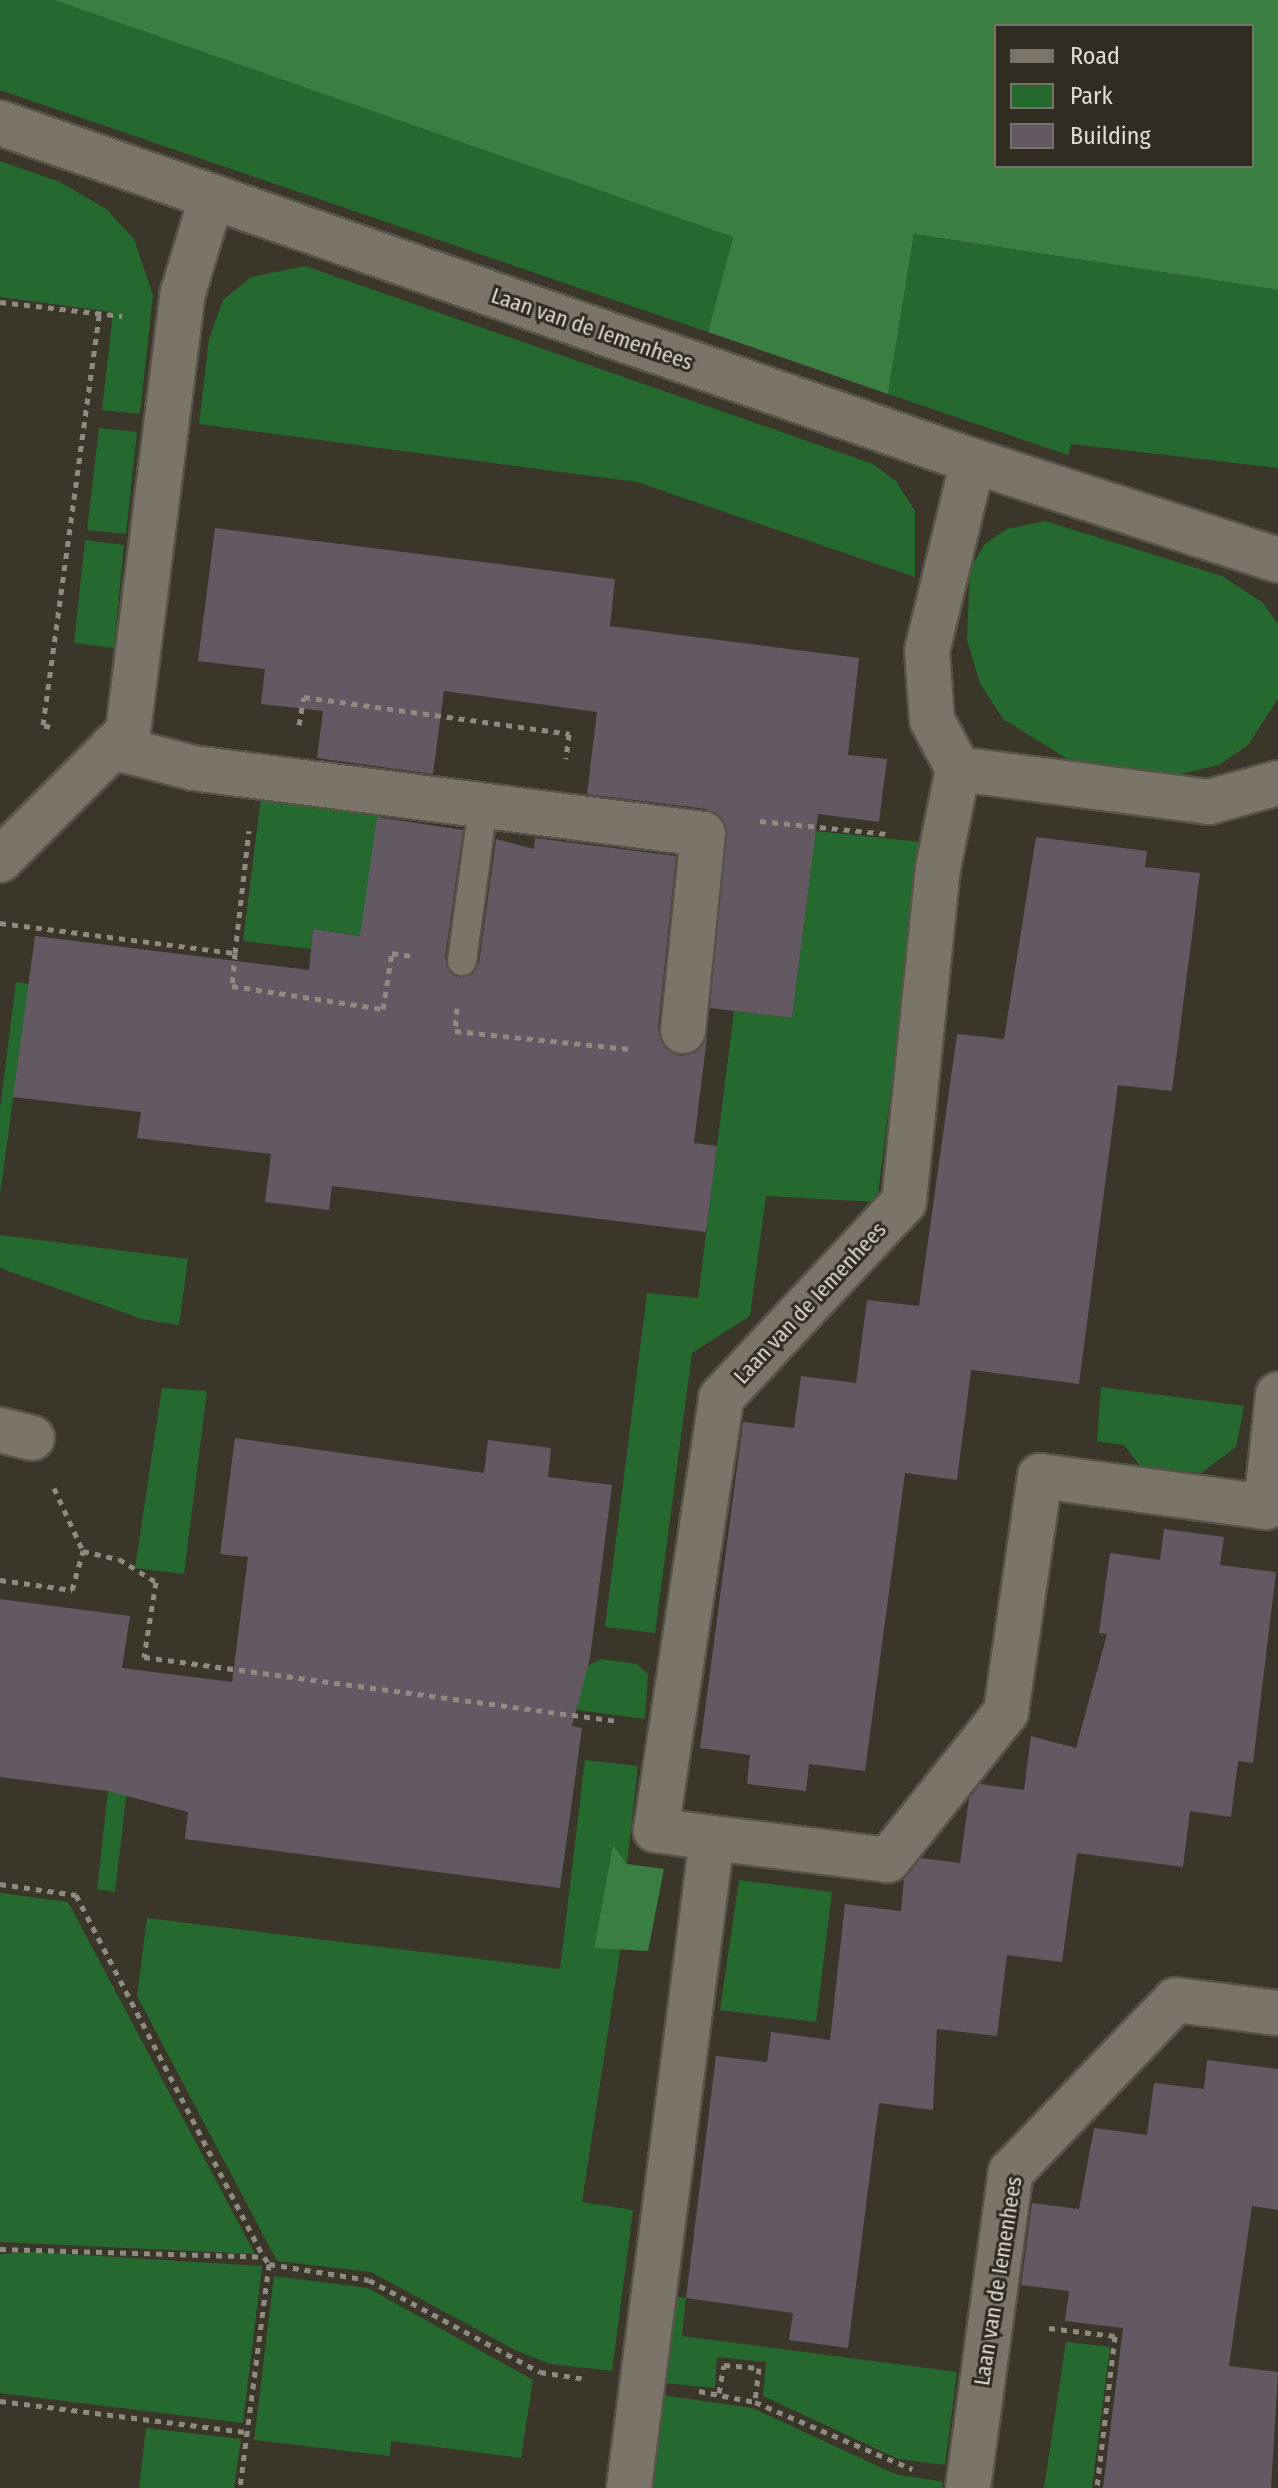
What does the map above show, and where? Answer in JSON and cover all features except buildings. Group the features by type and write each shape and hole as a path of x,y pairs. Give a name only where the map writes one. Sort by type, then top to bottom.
{"street":[{"name":"Laan van de Iemenhees","path":"0,123 973,461 1278,560"},
{"path":"0,860 128,732 179,323 212,196"},
{"path":"973,461 927,651 932,720 958,769 1209,802 1278,783"},
{"path":"112,747 273,778 698,834 683,1031"},
{"name":"Laan van de Iemenhees","path":"958,769 943,840 904,1202 721,1398 656,1830 888,1860 1006,1712 1040,1476 1272,1511 1278,1395"},
{"path":"629,2488 712,1838"},
{"name":"Laan van de Iemenhees","path":"968,2483 1011,2172 1176,2000 1278,2013"}],"lane":[{"path":"462,961 483,806"}],"path":[{"path":"0,302 179,323"},
{"path":"99,314 43,725 112,747"},
{"path":"558,816 569,734 304,697 273,778 235,953 232,986 383,1009 392,953 462,961 455,1031 683,1055 683,1031"},
{"path":"698,834 730,818 943,840"},
{"path":"0,923 235,953"},
{"path":"0,1580 72,1590 83,1551 16,1434"},
{"path":"83,1551 119,1559 156,1582 144,1657 672,1729"},
{"path":"0,1884 76,1895 269,2264 240,2488"},
{"path":"0,2249 264,2257"},
{"path":"269,2264 369,2280 540,2372 641,2387 719,2393 755,2402 896,2467 968,2483"},
{"path":"991,2321 1115,2336 1097,2488"},
{"path":"719,2393 724,2365 759,2368 755,2402"},
{"path":"0,2401 247,2432"}],"green space":[{"path":"0,0 54,0 733,237 708,332 0,90"},
{"path":"54,0 1278,0 1278,290 914,234 888,394 708,332 733,237"},
{"path":"0,161 60,182 106,209 134,239 153,295 140,414 102,410 113,312 0,297"},
{"path":"914,234 1278,290 1278,468 1071,444 1068,455 888,394"},
{"path":"305,266 873,464 896,481 915,511 915,577 637,482 199,424 209,339 223,300 251,277"},
{"path":"99,428 137,432 126,534 87,530"},
{"path":"1045,521 1222,576 1263,603 1278,624 1278,699 1248,745 1219,765 1172,776 1074,763 1003,719 980,683 967,640 970,569 985,544 1007,529"},
{"path":"85,540 124,545 114,648 74,643"},
{"path":"261,797 437,819 439,823 379,816 364,936 313,929 311,949 243,941"},
{"path":"757,825 922,842 877,1202 766,1196 750,1316 692,1353 655,1633 605,1627 647,1293 698,1298 734,1011 792,1018 811,868"},
{"path":"16,982 29,984 0,1194 0,1109"},
{"path":"0,1235 188,1259 179,1325 142,1319 0,1268"},
{"path":"1101,1387 1244,1406 1236,1447 1201,1473 1142,1468 1124,1445 1097,1441"},
{"path":"162,1388 207,1391 184,1574 135,1568"},
{"path":"601,1659 637,1664 648,1674 645,1719 517,1702"},
{"path":"141,1671 115,1892 97,1889 108,1791"},
{"path":"585,1760 638,1766 627,1864 614,1846 594,1948 621,1946 582,2202 633,2210 612,2371 550,2364 515,2350 371,2272 277,2261 137,1996 147,1918 560,1969"},
{"path":"613,1845 627,1864 664,1869 648,1951 594,1948"},
{"path":"739,1880 832,1892 816,2022 720,2010"},
{"path":"0,1893 68,1902 255,2254 0,2242"},
{"path":"35,2252 262,2266 243,2423 0,2393 0,2254"},
{"path":"274,2276 368,2288 533,2380 521,2458 391,2441 390,2456 254,2440"},
{"path":"672,2296 686,2298 682,2336 957,2372 945,2465 898,2459 763,2396 766,2362 717,2357 715,2388 663,2383"},
{"path":"1066,2342 1110,2347 1092,2488 1044,2488"},
{"path":"662,2395 752,2408 895,2474 943,2482 942,2488 651,2488"},
{"path":"146,2428 241,2439 234,2488 139,2488"}]}
